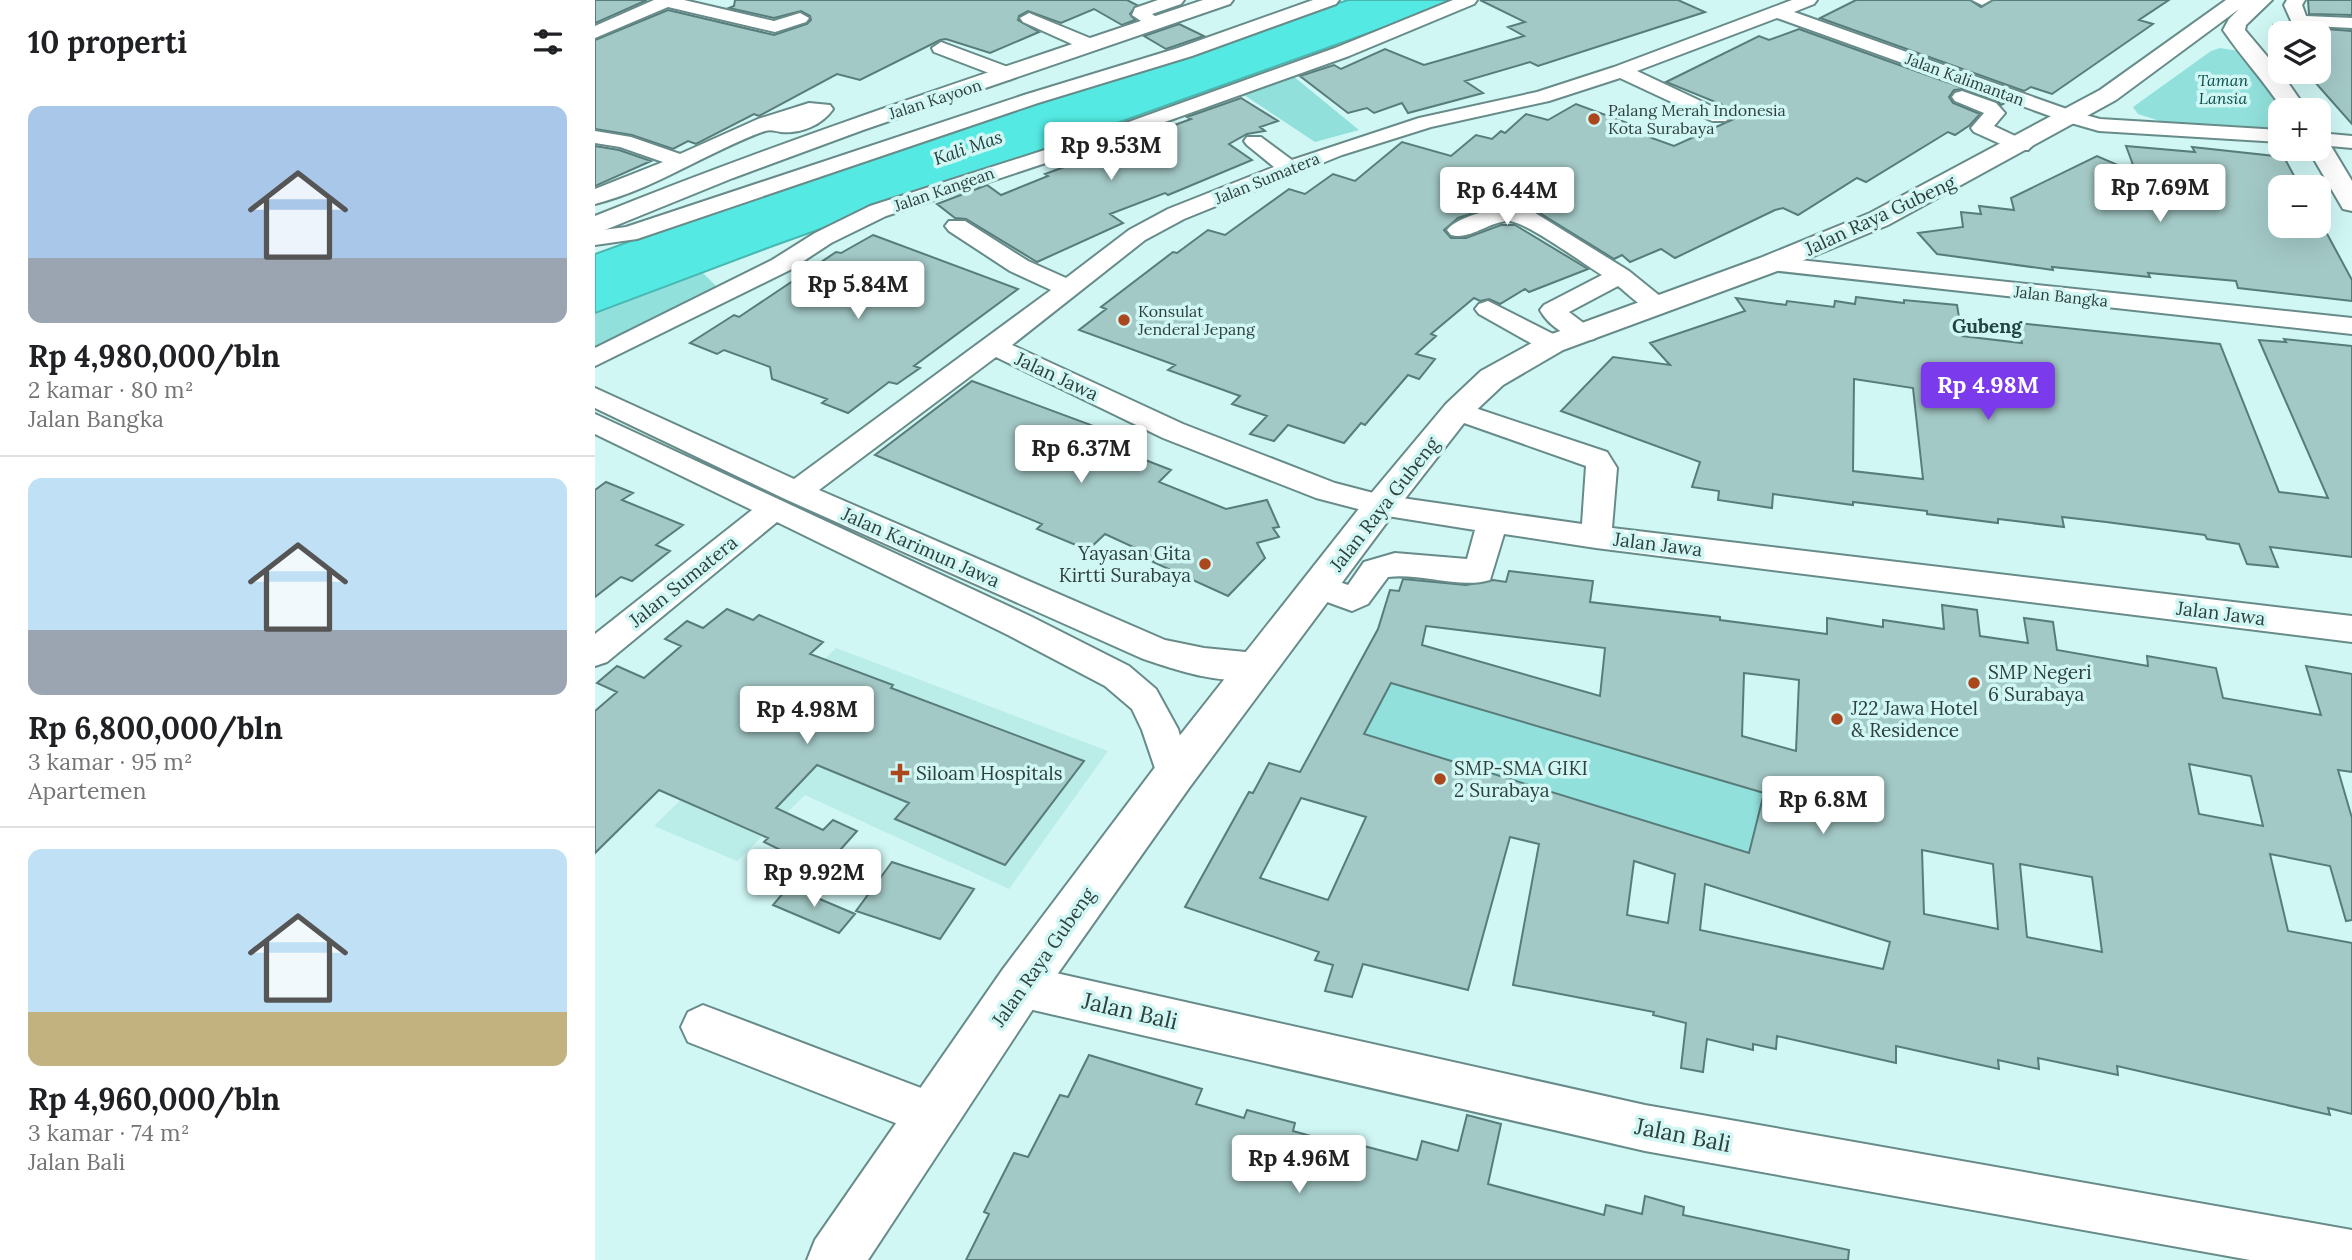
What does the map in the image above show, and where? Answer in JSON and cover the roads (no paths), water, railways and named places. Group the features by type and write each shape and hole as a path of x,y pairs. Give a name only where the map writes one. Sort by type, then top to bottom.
{"main road":[{"name":"Jalan Kayoon","path":"595,226 855,125 1223,0"},
{"path":"2180,43 2238,0"},
{"path":"2265,0 2233,27 2248,51 2274,79 2287,98"},
{"path":"2180,43 2217,43 2248,51"},
{"name":"Jalan Raya Gubeng","path":"835,1260 1020,986 1174,775 1381,505 1457,411 1492,378 1552,344 1770,264 1879,219 2021,146 2071,117 2108,95 2180,43"},
{"path":"2329,161 2349,193"},
{"name":"Jalan Kayoon","path":"595,218 650,203"}],"street":[{"path":"1156,23 1141,15 1141,12 1175,0"},
{"path":"595,238 629,234 1005,108 1185,52 1330,0"},
{"name":"Jalan Kangean","path":"595,358 781,265 823,238 878,211 1105,137 1342,52 1468,0"},
{"name":"Jalan Sumatera","path":"595,653 784,501 994,346 1137,235 1175,214 1385,134 1426,122 1542,97 1621,71 1808,0"},
{"path":"2265,0 2294,3 2297,20 2300,22 2352,23"},
{"path":"595,33 667,1 775,27 800,18"},
{"name":"Jalan Kalimantan","path":"1778,12 2099,125 2155,126 2268,135"},
{"path":"1029,18 1083,48"},
{"path":"1045,37 1083,48"},
{"path":"941,48 1009,74"},
{"path":"1621,71 1719,117"},
{"name":"Jalan Kalimantan","path":"2108,95 2130,117 2155,126"},
{"path":"1989,107 2012,96"},
{"path":"1962,97 1989,107 1995,115 1981,128 2021,146"},
{"path":"595,197 652,176 771,123"},
{"path":"595,136 624,141 682,162"},
{"path":"2331,140 2352,142"},
{"path":"1254,141 1290,169"},
{"path":"652,176 680,191"},
{"path":"1459,230 1500,214 1514,213 1524,216 1620,276 1658,305"},
{"path":"957,226 1019,266 1067,288"},
{"name":"Jalan Bangka","path":"1770,264 2352,326"},
{"path":"1585,334 1553,310 1620,276"},
{"path":"1488,309 1552,344"},
{"name":"Jalan Jawa","path":"994,346 1173,431 1327,491 1381,505 1596,537 2352,629"},
{"name":"Jalan Karimun Jawa","path":"595,397 784,501 1117,676 1144,699 1160,729 1174,775"},
{"path":"1457,411 1597,459 1602,468 1596,537"},
{"name":"Jalan Karimun Jawa","path":"595,423 1181,659 1216,665 1256,666"},
{"path":"1319,587 1352,599 1361,594 1374,571 1382,566 1479,572 1492,523"},
{"path":"1020,626 1044,602"},
{"name":"Jalan Bali","path":"1020,986 1645,1128 2352,1254"},
{"path":"703,1027 934,1115"}],"water":[{"name":"Kali Mas","path":"1348,0 1461,0 773,246 595,313 595,254 708,213"}],"place":[{"name":"Palang Merah Indonesia Kota Surabaya","path":"1594,119"},
{"name":"Konsulat Jenderal Jepang","path":"1124,320"},
{"name":"Yayasan Gita Kirtti Surabaya","path":"1205,564"},
{"name":"SMP Negeri 6 Surabaya","path":"1974,683"},
{"name":"J22 Jawa Hotel & Residence","path":"1837,719"},
{"name":"Siloam Hospitals","path":"900,773"},
{"name":"SMP-SMA GIKI 2 Surabaya","path":"1440,779"}],"district":[{"name":"Gubeng","path":"1987,326"}],"park label":[{"name":"Taman Lansia","path":"2223,89"}]}
